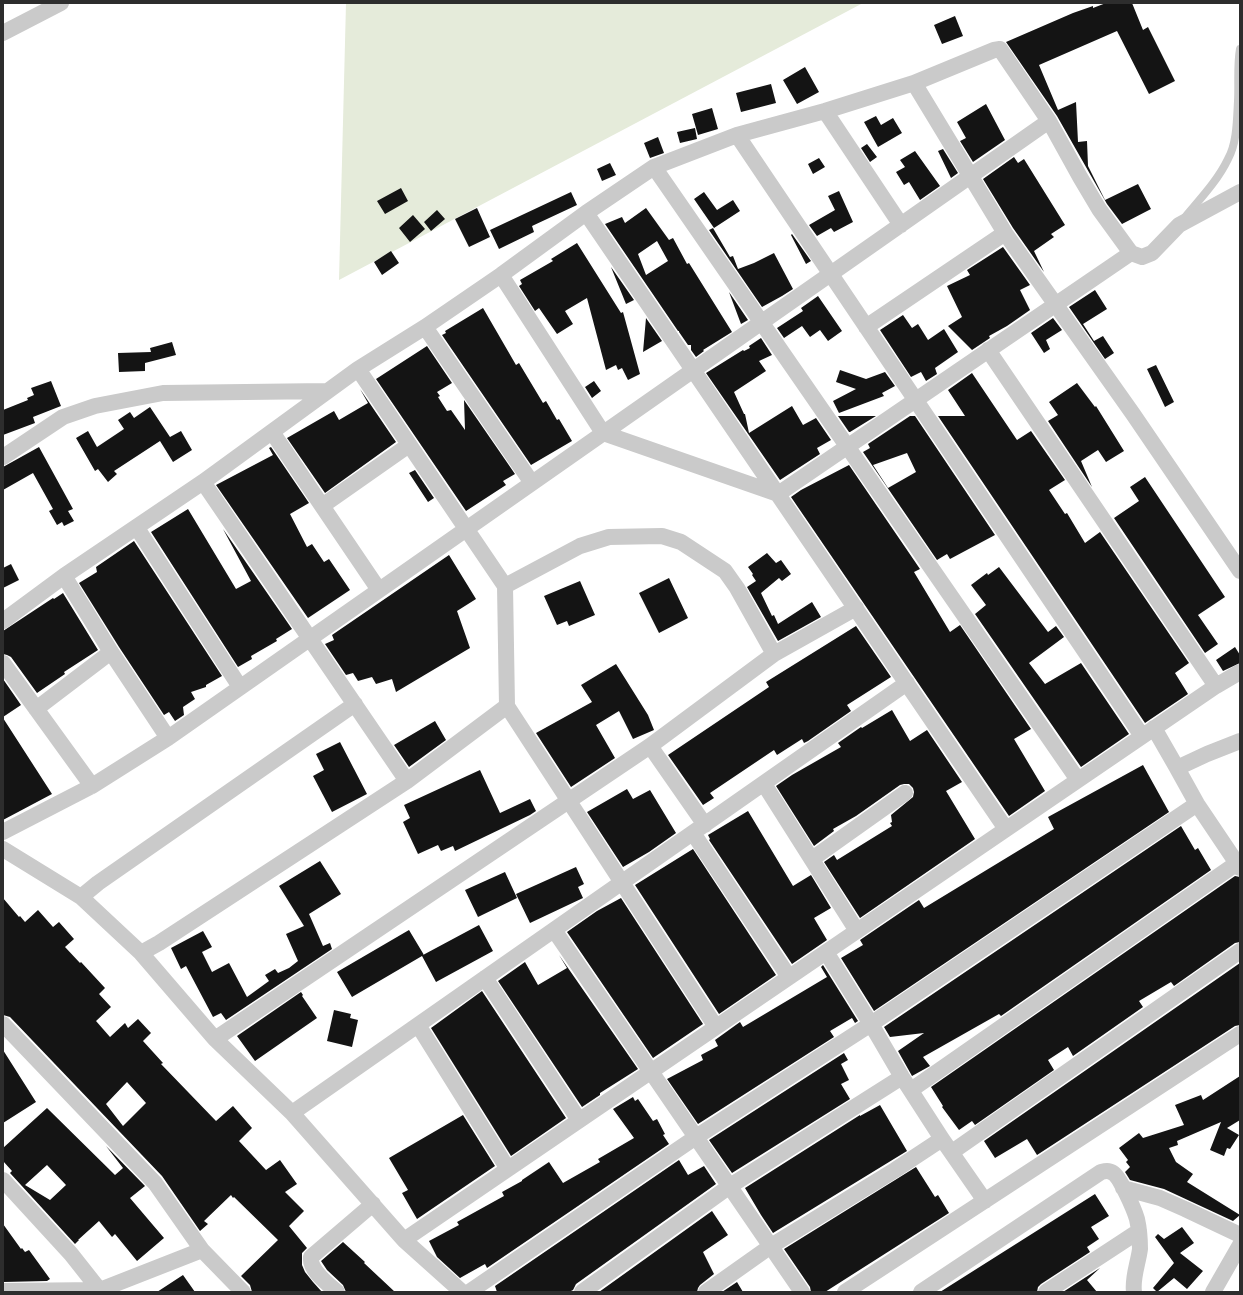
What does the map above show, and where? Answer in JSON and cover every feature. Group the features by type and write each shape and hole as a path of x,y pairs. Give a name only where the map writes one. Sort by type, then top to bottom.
{"street":[{"path":"3,33 61,3"},
{"path":"3,621 64,576 203,482 358,370 425,327 501,275 586,213 654,167 737,135 825,111 914,83 994,50 1000,49 1049,121 1099,209 1131,253 1142,257 1152,253 1179,225 1240,192"},
{"path":"914,83 1004,233 1134,414 1240,571"},
{"path":"825,111 900,225"},
{"path":"3,832 92,786 168,738 1049,121"},
{"path":"582,1292 730,1186 907,1083 1239,864 1197,804 1177,768 1148,732 915,400 737,135"},
{"path":"654,167 1078,780"},
{"path":"586,213 1006,828"},
{"path":"866,327 1004,233"},
{"path":"778,494 1131,253"},
{"path":"501,275 603,433 778,494"},
{"path":"425,327 532,483"},
{"path":"988,350 1216,686"},
{"path":"358,370 505,586 507,706 716,1027"},
{"path":"3,457 63,418 95,406 163,393 328,391"},
{"path":"272,432 379,590"},
{"path":"322,506 409,445"},
{"path":"203,482 407,780"},
{"path":"137,528 240,687"},
{"path":"505,586 580,546 609,537 662,536 681,542 725,571 737,588 774,654"},
{"path":"64,576 111,652 168,738"},
{"path":"215,1039 650,746 774,654 856,608"},
{"path":"36,709 111,652"},
{"path":"3,663 92,786"},
{"path":"404,1240 1006,828 1216,686 1240,672"},
{"path":"292,1113 907,683"},
{"path":"80,897 355,704"},
{"path":"141,952 159,943 407,780 507,706"},
{"path":"1177,768 1240,741"},
{"path":"650,746 789,977"},
{"path":"764,784 857,930"},
{"path":"812,859 905,793"},
{"path":"469,1292 696,1137 871,1024 1197,804"},
{"path":"3,849 80,897 141,952 215,1039 292,1113 404,1240 462,1292"},
{"path":"554,930 802,1292"},
{"path":"952,1152 1240,951"},
{"path":"826,952 942,1139 985,1201"},
{"path":"485,978 579,1120"},
{"path":"3,1024 155,1183 202,1250 243,1292"},
{"path":"418,1025 508,1169"},
{"path":"845,1292 1240,1034"},
{"path":"706,1292 771,1246 895,1170 942,1139"},
{"path":"920,1292 1101,1172 1108,1171 1114,1173 1120,1181 1137,1219 1140,1249 1133,1285 1134,1292"},
{"path":"3,1180 71,1254 101,1291"},
{"path":"1123,1188 1160,1198 1240,1235"},
{"path":"337,1292 313,1268 310,1262 311,1257 373,1204"},
{"path":"1046,1292 1139,1231"},
{"path":"1213,1292 1240,1245"},
{"path":"3,1291 101,1291 202,1250"}],"lane":[{"path":"1179,225 1214,183 1229,158 1234,142 1238,101 1238,59 1240,49"}],"green space":[{"path":"346,3 863,3 339,280"}],"building":[{"path":"1106,3 1132,3 1143,30 1148,27 1175,81 1149,94 1117,31 1039,65 1058,110 1076,102 1078,142 1087,141 1088,166 1105,200 1138,184 1151,209 1122,224 1107,204 1057,116 1006,42 1073,13"},
{"path":"955,16 963,36 942,44 934,25"},
{"path":"805,67 819,92 797,104 783,80"},
{"path":"771,84 776,103 741,112 736,93"},
{"path":"986,104 1005,140 973,162 960,141 966,138 957,122"},
{"path":"712,108 718,129 698,135 692,114"},
{"path":"876,116 881,125 893,118 902,133 878,147 864,122"},
{"path":"695,128 697,139 680,143 677,132"},
{"path":"658,137 664,153 650,158 644,143"},
{"path":"867,144 877,157 870,162 861,148"},
{"path":"943,149 958,173 951,178 938,151"},
{"path":"915,151 940,186 920,200 909,182 904,185 896,172 905,167 900,160"},
{"path":"1014,157 1018,163 1024,159 1065,225 1051,234 1054,237 1034,251 1044,272 1013,228 983,179"},
{"path":"819,158 825,167 813,174 808,164"},
{"path":"610,163 616,175 602,181 597,169"},
{"path":"401,188 408,201 385,214 377,201"},
{"path":"839,191 853,222 834,232 831,228 817,236 809,225 835,210 828,196"},
{"path":"571,192 577,205 532,226 534,232 499,249 490,230"},
{"path":"704,192 717,210 733,200 740,211 714,228 694,199"},
{"path":"477,208 490,237 469,247 455,219"},
{"path":"646,208 669,240 673,238 687,264 689,263 732,332 703,350 704,351 696,357 691,350 691,345 688,345 678,331 605,224 622,217 625,223","holes":["657,241 668,261 646,275 638,254"]},
{"path":"437,210 445,219 431,231 424,222"},
{"path":"413,215 425,229 410,242 399,228"},
{"path":"713,228 730,257 733,256 738,269 774,253 793,289 762,307 709,230"},
{"path":"792,234 811,261 806,264 791,235"},
{"path":"577,243 621,313 623,312 640,374 628,380 622,368 618,370 616,365 606,370 587,298 565,311 573,324 557,334 539,308 535,311 519,286 522,284 520,280 553,261 551,259"},
{"path":"1003,247 1030,285 1020,290 1030,310 989,336 990,338 972,350 948,326 962,317 947,286 970,275 967,270"},
{"path":"391,251 399,263 382,275 374,262"},
{"path":"611,267 634,300 626,304"},
{"path":"1095,290 1107,309 1083,324 1094,341 1103,336 1114,353 1105,359 1069,307"},
{"path":"729,292 748,320 741,324"},
{"path":"818,296 842,331 828,341 820,330 810,337 802,326 784,338 777,328 803,311 801,308"},
{"path":"483,308 516,365 519,363 543,403 546,401 572,441 531,465 442,335 446,333 445,331"},
{"path":"903,315 912,328 918,324 928,340 944,329 958,352 935,368 937,374 926,381 921,372 911,377 880,330"},
{"path":"646,318 662,341 643,352"},
{"path":"1053,318 1062,330 1046,340 1050,349 1044,353 1031,333"},
{"path":"761,338 772,355 759,361 766,371 734,392 745,414 749,433 792,406 803,425 816,418 831,440 817,448 820,454 780,480 706,373 743,350 744,351 750,348 749,346"},
{"path":"172,342 176,355 145,363 145,371 119,372 118,353 151,352 150,348"},
{"path":"427,346 452,383 437,392 440,396 438,397 447,411 451,410 465,430 464,400 515,474 503,481 506,485 466,511 376,379"},
{"path":"1156,365 1174,402 1165,407 1147,369"},
{"path":"840,370 866,379 885,372 895,386 882,393 884,396 839,413 833,401 856,389 836,382"},
{"path":"972,373 1017,440 1031,431 1065,480 1049,490 1065,514 1067,513 1085,543 1100,532 1189,663 1175,673 1188,694 1145,723 938,416 965,416 948,390"},
{"path":"51,381 61,406 33,417 35,423 3,435 3,410 28,400 27,398 34,395 31,388"},
{"path":"594,381 601,391 592,398 585,387"},
{"path":"1077,383 1095,407 1096,406 1124,451 1106,462 1098,450 1081,461 1092,487 1048,421 1058,415 1049,402"},
{"path":"360,389 396,442 325,493 287,438 334,411 339,420 368,403"},
{"path":"150,407 170,437 181,431 192,450 173,462 160,441 114,471 117,474 108,482 98,469 95,471 76,438 88,431 97,447 124,429 118,420 130,412 134,418"},
{"path":"838,416 876,416 849,432"},
{"path":"910,416 915,416 995,535 950,559 947,554 937,560 863,452 870,448 868,444","holes":["907,453 916,472 888,488 873,465"]},
{"path":"39,447 73,509 68,511 74,521 64,526 62,522 57,525 49,511 53,509 33,473 3,490 3,467"},
{"path":"271,447 309,503 290,514 307,547 312,544 324,562 329,559 350,590 308,618 216,485 273,455 269,448"},
{"path":"849,465 920,569 914,572 950,632 960,625 1031,729 1014,739 1045,791 1009,816 791,497 801,490"},
{"path":"415,470 434,498 428,502 409,473"},
{"path":"1145,477 1225,597 1198,615 1218,644 1205,653 1114,518 1139,501 1130,487"},
{"path":"188,509 236,589 251,581 223,529 292,629 276,639 277,641 251,656 252,659 238,667 151,532"},
{"path":"134,541 222,676 206,685 206,687 191,692 195,699 183,707 184,715 175,721 169,712 164,715 79,583 97,572 96,567"},
{"path":"767,553 776,563 781,560 791,574 782,581 779,578 761,593 772,616 774,615 778,624 812,602 821,617 778,641 747,587 756,581 748,567"},
{"path":"449,555 476,599 457,611 470,648 396,692 392,679 376,684 372,677 358,681 353,673 346,675 325,644 334,640 332,635"},
{"path":"11,564 19,580 3,588 3,568"},
{"path":"999,567 1048,632 1056,626 1064,637 1029,663 1045,684 1081,663 1129,734 1081,767 975,614 986,605 971,585 987,573 988,575"},
{"path":"669,578 688,618 659,633 639,593"},
{"path":"580,581 595,615 569,626 567,621 557,625 544,596"},
{"path":"63,593 98,650 64,672 65,674 37,693 11,657 3,654 3,631"},
{"path":"856,626 891,677 847,705 851,711 808,741 804,743 802,739 777,755 774,750 710,793 714,798 703,805 668,755 769,687 766,682"},
{"path":"1235,647 1240,655 1240,663 1223,671 1216,660"},
{"path":"616,664 648,715 654,730 633,739 619,711 596,725 615,758 571,787 536,733 592,702 581,685"},
{"path":"3,679 21,705 3,717"},
{"path":"892,710 910,741 927,730 962,782 946,791 975,839 860,918 824,862 834,855 837,860 892,826 890,823 892,822 891,815 913,797 913,788 909,784 900,785 856,816 833,829 834,831 814,846 776,786 792,775 841,747 838,743 861,727 862,728"},
{"path":"3,718 52,794 3,820"},
{"path":"435,721 446,740 409,767 394,745"},
{"path":"340,742 367,794 332,812 313,776 324,770 316,754"},
{"path":"1143,765 1169,812 874,1011 841,958 863,945 860,940 919,900 924,908 1054,829 1048,817"},
{"path":"480,770 500,813 530,799 536,811 455,851 453,846 441,851 438,845 418,854 403,822 410,818 404,805"},
{"path":"627,789 633,799 650,790 676,833 649,852 623,867 587,812"},
{"path":"748,811 793,886 811,875 831,908 814,918 827,940 792,964 709,840 708,835"},
{"path":"1181,826 1195,850 1198,848 1211,870 1001,1016 999,1014 923,1057 930,1066 912,1076 898,1051 924,1033 890,1037 884,1027"},
{"path":"693,849 776,975 719,1014 635,885"},
{"path":"320,861 341,894 309,914 323,946 330,943 332,949 226,1020 221,1013 213,1017 186,966 181,969 171,948 203,931 212,947 202,952 212,972 229,963 247,997 269,981 265,975 275,969 278,973 289,968 298,961 286,934 304,926 279,886"},
{"path":"576,867 584,884 578,887 583,898 530,923 516,894"},
{"path":"505,872 517,898 478,917 465,890"},
{"path":"1235,876 1240,877 1240,942 1235,943 1174,986 1171,982 1139,1001 1143,1007 1073,1056 1068,1047 1048,1060 1054,1070 975,1125 972,1121 959,1130 942,1107 943,1106 931,1087"},
{"path":"3,898 25,922 38,910 53,927 59,922 74,939 65,947 105,988 99,994 111,1007 96,1021 110,1037 125,1023 128,1028 138,1019 151,1033 143,1041 163,1063 161,1064 216,1121 233,1106 252,1128 239,1141 266,1170 280,1160 297,1184 285,1192 304,1211 289,1226 307,1248 302,1253 302,1265 305,1272 322,1292 252,1292 250,1285 241,1276 278,1240 231,1195 204,1221 208,1224 200,1231 162,1176 10,1017 3,1015","holes":["127,1082 146,1103 123,1126 106,1104"]},
{"path":"621,898 703,1024 653,1058 567,932 597,911"},
{"path":"479,925 493,951 436,982 422,956 352,997 337,972 409,930 424,955"},
{"path":"559,955 638,1069 600,1093 600,1095 582,1107 498,981 525,962 538,985 567,968"},
{"path":"1240,963 1240,1025 1235,1026 1037,1155 1027,1139 995,1158 984,1141"},
{"path":"823,965 858,1021 855,1023 852,1018 830,1031 834,1037 698,1124 667,1079 703,1060 701,1055 718,1046 715,1040 740,1022 743,1027 827,977 821,967"},
{"path":"482,991 566,1118 511,1156 431,1028"},
{"path":"301,992 303,995 302,996 317,1018 255,1061 237,1036"},
{"path":"334,1010 351,1014 350,1018 358,1020 352,1047 327,1041"},
{"path":"3,1050 36,1102 3,1123"},
{"path":"844,1053 848,1060 841,1064 849,1080 841,1084 850,1099 732,1173 709,1140"},
{"path":"1240,1076 1240,1120 1227,1128 1239,1135 1230,1149 1227,1148 1224,1156 1210,1150 1221,1122 1177,1141 1178,1145 1169,1148 1176,1162 1193,1174 1187,1182 1240,1215 1233,1221 1164,1189 1130,1180 1125,1172 1130,1167 1126,1162 1128,1160 1119,1148 1139,1133 1143,1138 1184,1125 1175,1105 1201,1095 1203,1100"},
{"path":"633,1097 635,1101 638,1099 653,1121 657,1119 665,1134 663,1135 669,1144 487,1268 485,1264 460,1278 437,1257 429,1241 459,1225 457,1222 504,1196 502,1192 522,1181 549,1162 563,1183 600,1162 598,1159 634,1138 613,1109"},
{"path":"880,1105 907,1151 773,1233 745,1188 860,1115"},
{"path":"47,1108 115,1175 123,1168 106,1146 145,1186 130,1198 164,1238 137,1261 115,1234 112,1237 99,1221 75,1244 10,1173 12,1171 3,1161 3,1148","holes":["47,1165 66,1185 50,1200 25,1185"]},
{"path":"463,1115 495,1166 417,1219 402,1193 408,1190 389,1158"},
{"path":"679,1160 688,1175 704,1166 716,1184 576,1284 573,1290 569,1292 497,1292 495,1286"},
{"path":"916,1167 935,1197 938,1195 949,1213 825,1292 811,1292 810,1287 784,1249"},
{"path":"1095,1194 1109,1216 1091,1227 1099,1239 1087,1247 1090,1252 1041,1284 1038,1287 1037,1292 940,1292"},
{"path":"712,1211 728,1235 703,1252 714,1274 700,1285 697,1292 599,1292"},
{"path":"3,1224 21,1249 22,1248 25,1252 29,1250 50,1279 47,1281 3,1282"},
{"path":"1182,1227 1194,1243 1180,1253 1203,1271 1187,1289 1174,1278 1157,1292 1153,1288 1174,1263 1155,1237 1158,1234 1164,1239"},
{"path":"343,1242 395,1292 346,1292 343,1285 327,1270 321,1261"},
{"path":"1100,1268 1087,1280 1097,1292 1063,1292"},
{"path":"183,1275 195,1292 157,1292"},
{"path":"737,1282 743,1292 722,1292"}]}
